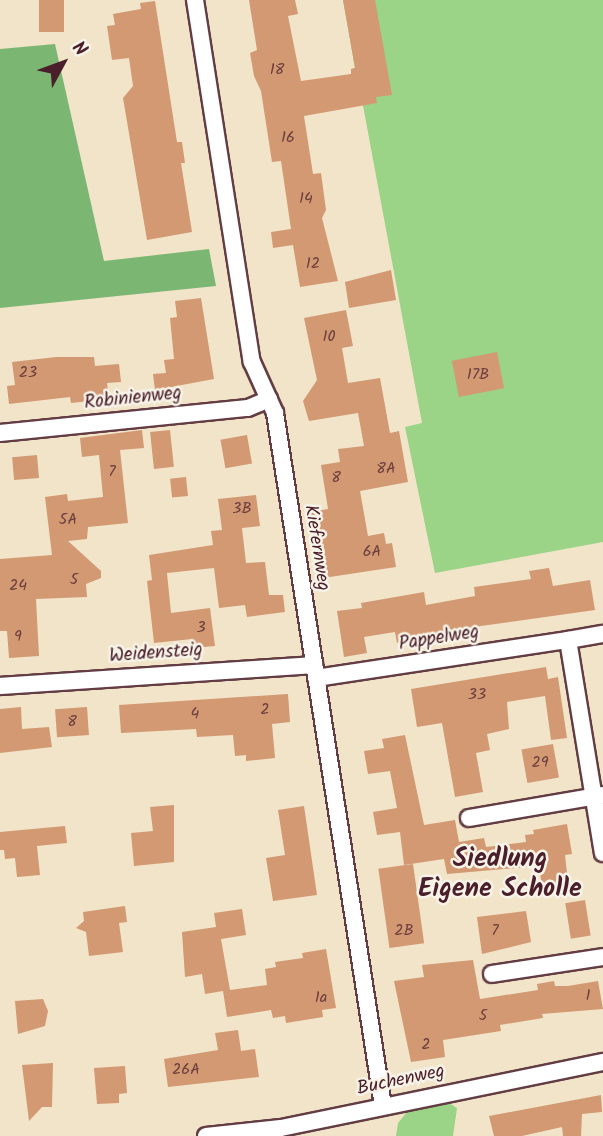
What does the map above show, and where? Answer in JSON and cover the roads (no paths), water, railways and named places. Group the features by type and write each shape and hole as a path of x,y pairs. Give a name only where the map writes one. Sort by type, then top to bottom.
{"street":[{"name":"Kiefernweg","path":"195,0 252,362 275,413 383,1106"},
{"name":"Robinienweg","path":"0,433 248,408 269,399"},
{"name":"Pappelweg","path":"315,672 603,634"},
{"path":"568,640 598,796 603,853"},
{"name":"Weidensteig","path":"0,686 315,672"},
{"path":"469,818 598,796"},
{"path":"492,974 603,957"},
{"name":"Buchenweg","path":"206,1136 281,1128 603,1062"}],"district":[{"name":"Siedlung Eigene Scholle","path":"500,875"}]}
